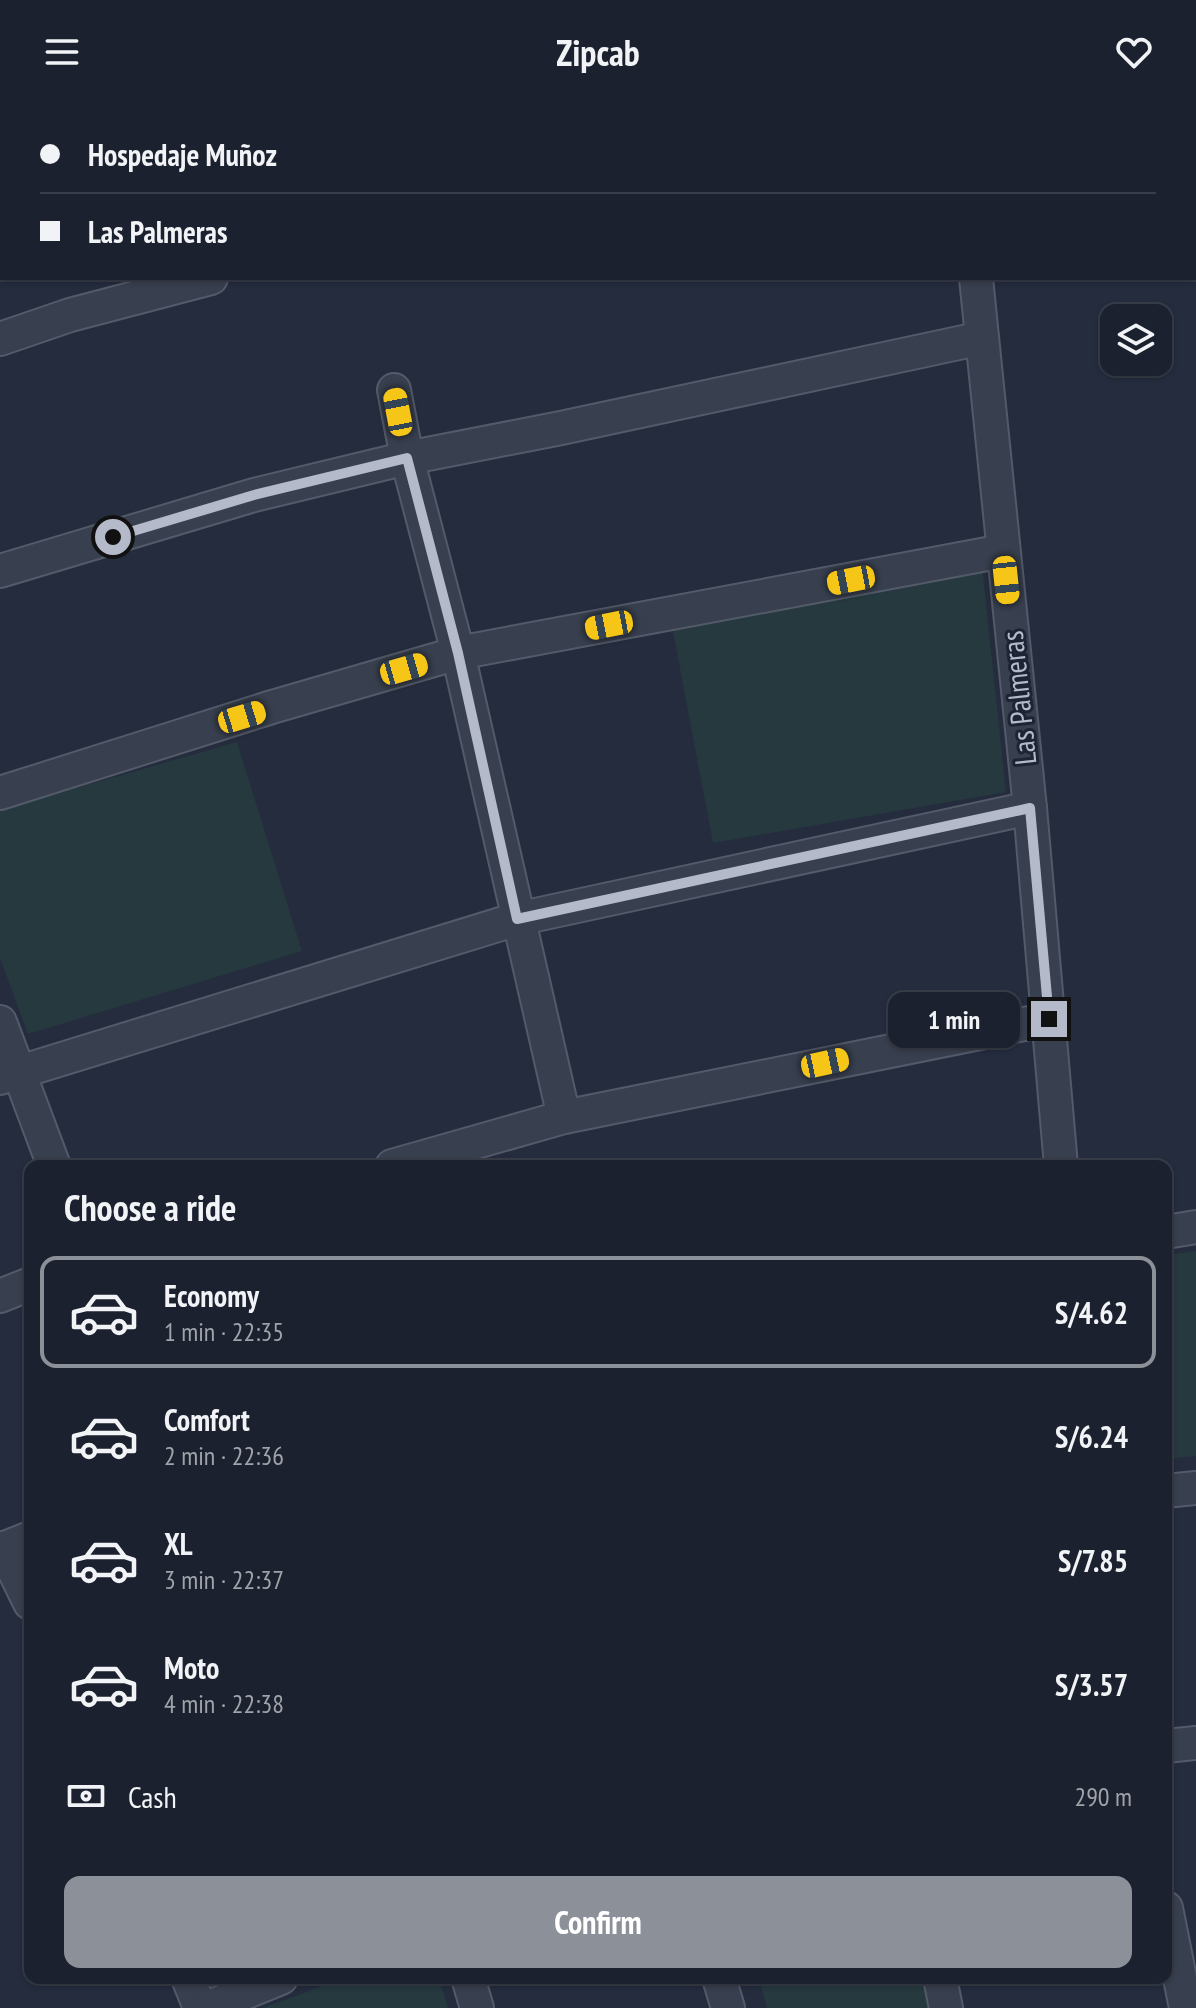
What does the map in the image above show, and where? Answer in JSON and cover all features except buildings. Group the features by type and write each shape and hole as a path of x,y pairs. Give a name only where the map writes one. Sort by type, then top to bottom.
{"street":[{"path":"0,339 70,315 203,280"},
{"name":"Las Palmeras","path":"976,280 1030,808 1061,1160"},
{"path":"0,571 254,495 407,458 982,338"},
{"path":"394,390 407,458 458,653 564,1117"},
{"path":"0,793 458,653 1003,551"},
{"path":"9,1074 517,919 1030,808"},
{"path":"413,1160 564,1117 1049,1019"},
{"path":"0,1022 9,1074 51,1160"},
{"path":"1172,1231 1196,1227"},
{"path":"0,1296 24,1286"},
{"path":"1172,1490 1196,1488"},
{"path":"11,1545 24,1585"},
{"path":"1172,1745 1196,1743"},
{"path":"1172,1938 1186,2008"},
{"path":"190,1984 200,2008"},
{"path":"207,2008 266,1984"},
{"path":"470,1984 477,2008"},
{"path":"721,1984 728,2008"},
{"path":"941,1984 946,2008"}],"shaded area":[{"path":"982,566 1006,792 713,843 672,626"},
{"path":"237,742 302,951 28,1034 0,958 0,810"},
{"path":"1196,1251 1196,1456 1172,1458 1172,1254"},
{"path":"328,1984 441,1984 448,2008 263,2008"},
{"path":"761,1984 925,1984 929,2008 767,2008"}],"route":[{"path":"113,537 254,495 407,458 458,653 517,919 1030,808 1049,1019"}]}
